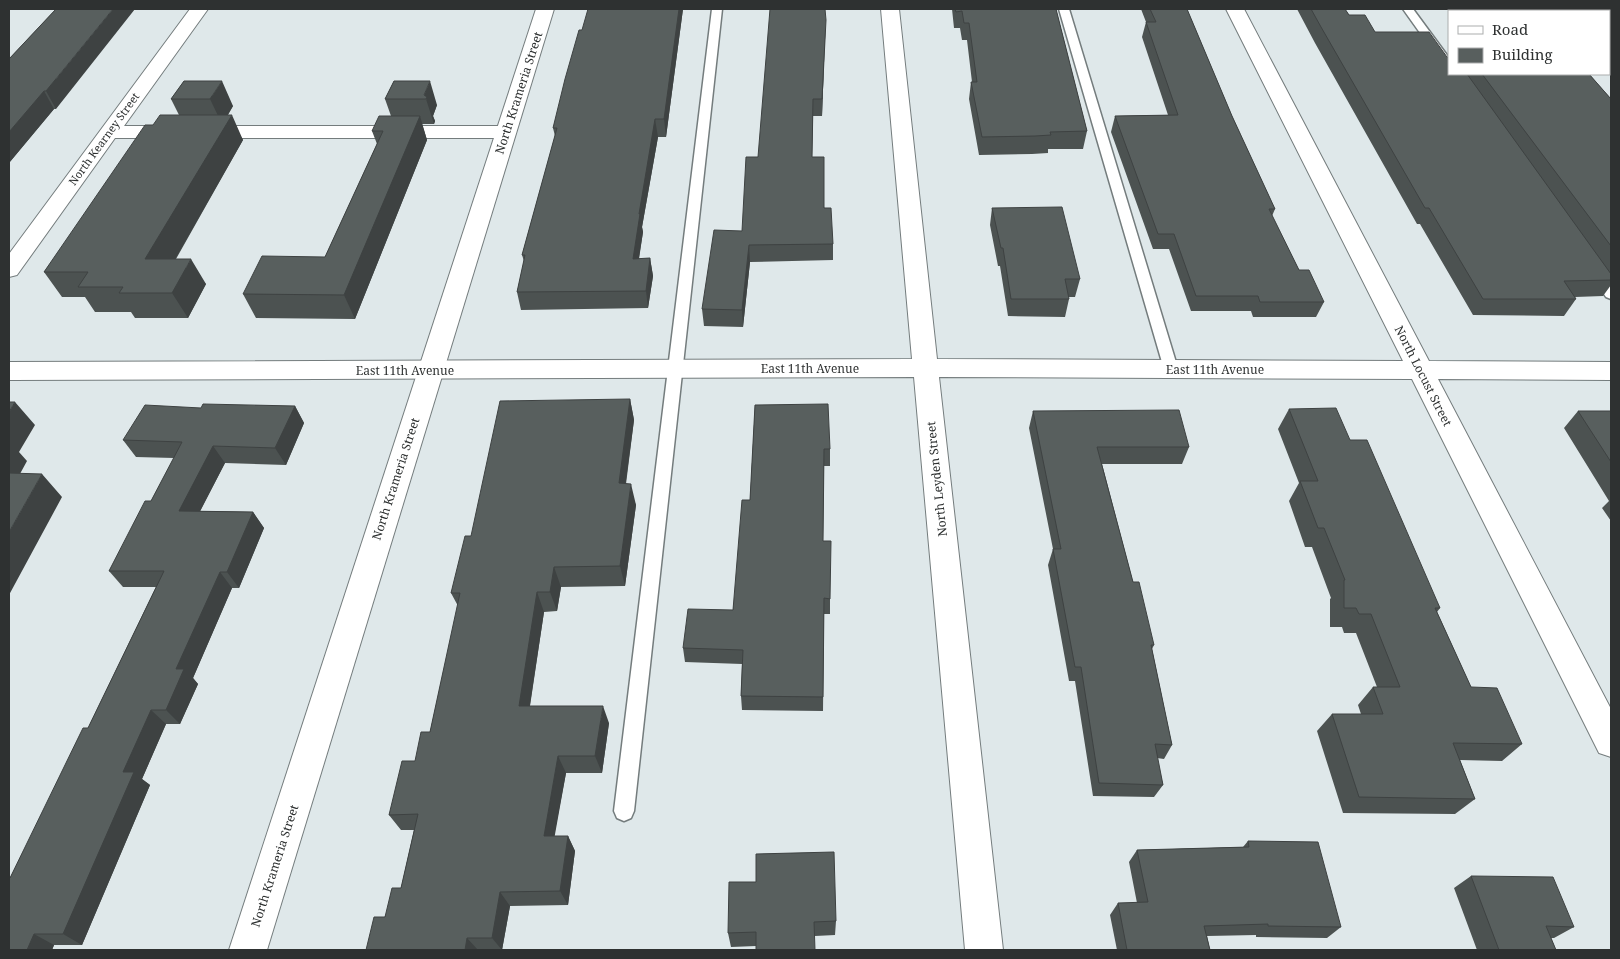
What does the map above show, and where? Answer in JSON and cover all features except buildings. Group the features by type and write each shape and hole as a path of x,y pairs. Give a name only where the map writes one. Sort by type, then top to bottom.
{"street":[{"name":"North Kearney Street","path":"9,270 199,9"},
{"name":"North Krameria Street","path":"248,950 545,9"},
{"name":"North Leyden Street","path":"890,9 984,950"},
{"name":"North Locust Street","path":"1235,9 1611,742"},
{"path":"109,132 506,132"},
{"name":"East 11th Avenue","path":"9,371 926,368 1611,371"}],"lane":[{"path":"624,810 717,9"},
{"path":"1064,9 1171,369"},
{"path":"1408,9 1448,65"},
{"path":"1589,262 1611,294"}]}
